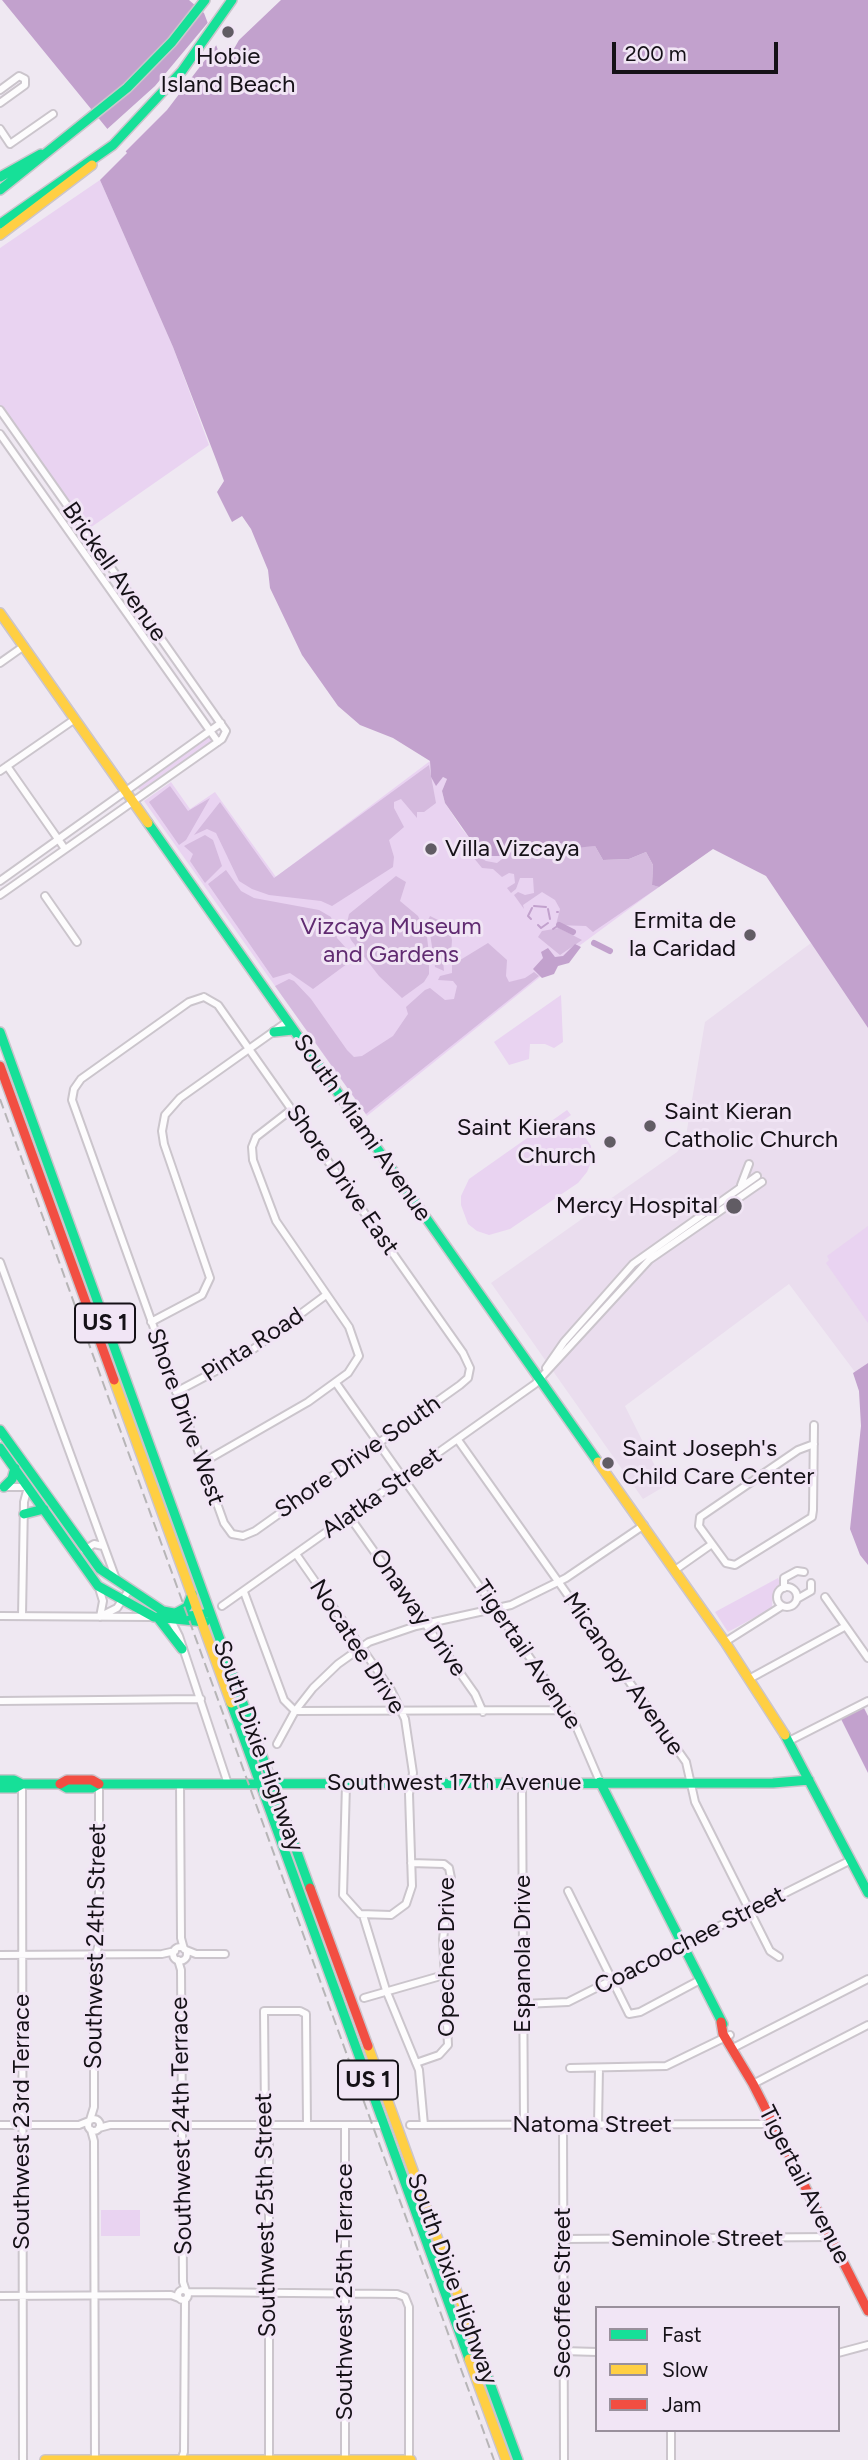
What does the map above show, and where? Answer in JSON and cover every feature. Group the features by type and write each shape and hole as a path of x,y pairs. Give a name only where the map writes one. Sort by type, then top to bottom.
{"main road":[{"path":"0,235 79,178 113,145 175,78 232,0"},
{"path":"0,177 91,119 150,65 204,1"},
{"path":"0,224 113,145"},
{"path":"0,190 41,153"},
{"name":"South Miami Avenue","path":"0,613 725,1642 789,1741 868,1893"},
{"path":"274,1032 290,1026"},
{"name":"South Dixie Highway","path":"0,1032 518,2460"},
{"name":"South Dixie Highway","path":"0,1066 506,2460"},
{"path":"0,1430 44,1509 84,1570 98,1586 122,1601 187,1622 212,1617"},
{"path":"0,1448 93,1562 165,1616 182,1649"},
{"path":"2,1487 12,1479 15,1468"},
{"path":"24,1514 44,1509"},
{"path":"165,1616 187,1607 192,1594"},
{"path":"165,1616 201,1619"},
{"path":"179,1636 187,1622"},
{"name":"Southwest 17th Avenue","path":"0,1780 15,1780 22,1784 60,1784 67,1788 92,1787 99,1784 689,1783 809,1780"},
{"name":"Tigertail Avenue","path":"600,1782 868,2311"},
{"name":"Southwest 17th Avenue","path":"0,1788 15,1788 22,1784"},
{"path":"384,2125 398,2131"},
{"path":"45,2460 410,2460"}],"street":[{"path":"0,90 19,76 26,79 25,85 0,103"},
{"path":"0,129 10,144 53,114"},
{"name":"Brickell Avenue","path":"0,410 221,723 226,734 218,742 0,434"},
{"path":"28,472 38,464"},
{"path":"62,521 73,513"},
{"path":"140,631 150,623"},
{"path":"0,663 24,646"},
{"path":"178,685 189,677"},
{"path":"0,771 75,719"},
{"path":"0,881 221,723"},
{"path":"0,895 218,742"},
{"path":"7,766 65,849"},
{"path":"45,896 77,942"},
{"name":"Shore Drive East","path":"73,1093 81,1079 189,1002 204,998 218,1005 464,1353 470,1370"},
{"path":"151,1322 202,1295 210,1278 164,1144 162,1131 165,1115 180,1098 274,1032"},
{"name":"Shore Drive West","path":"73,1093 75,1111 226,1528 240,1536"},
{"path":"202,1462 274,1424 336,1383 355,1366 359,1352 353,1334 276,1221 252,1155 256,1136 292,1109"},
{"path":"737,1193 749,1164"},
{"path":"540,1379 649,1260 687,1229 759,1179"},
{"path":"540,1379 560,1347 615,1282 647,1252 687,1229"},
{"path":"0,1262 117,1582"},
{"path":"615,1282 619,1292"},
{"name":"Pinta Road","path":"176,1392 244,1356 326,1295"},
{"path":"583,1322 591,1326"},
{"name":"Shore Drive South","path":"240,1536 252,1533 460,1385 470,1370"},
{"name":"Alatka Street","path":"222,1606 540,1379"},
{"name":"Tigertail Avenue","path":"336,1383 567,1710 583,1738 600,1782"},
{"path":"814,1425 814,1444 812,1516 735,1565 724,1562 698,1524 702,1516 799,1450 814,1444"},
{"name":"Micanopy Avenue","path":"458,1440 684,1759 695,1802 770,1951 779,1957"},
{"path":"2,1487 32,1484 24,1514 22,1616"},
{"name":"Onaway Drive","path":"349,1516 477,1698 483,1712"},
{"path":"277,1744 295,1711 324,1677 361,1647 426,1624 496,1609 558,1582 645,1525"},
{"path":"84,1550 94,1544 103,1546"},
{"path":"675,1570 712,1544"},
{"path":"84,1570 102,1553 103,1546"},
{"name":"Nocatee Drive","path":"296,1554 404,1713 413,1763 409,1794 412,1890 404,1907 387,1916 363,1915"},
{"path":"782,1606 777,1597 784,1588 784,1578 797,1571 804,1572"},
{"path":"725,1642 782,1606 790,1607 796,1599 811,1591 811,1583"},
{"path":"98,1586 103,1601 100,1617"},
{"path":"784,1588 793,1590 796,1599"},
{"path":"100,1617 114,1610 129,1590"},
{"path":"244,1592 284,1700 295,1711 404,1713 567,1710"},
{"path":"825,1597 844,1628 868,1658"},
{"path":"0,1616 165,1616 179,1636 228,1784"},
{"path":"749,1679 844,1628"},
{"path":"0,1701 201,1699"},
{"path":"789,1741 868,1701"},
{"name":"Espanola Drive","path":"522,1783 524,2125"},
{"name":"Southwest 23rd Terrace","path":"22,1784 23,2460"},
{"name":"Southwest 24th Street","path":"95,2460 94,2108 96,1955 99,1942 99,1784"},
{"path":"180,1784 181,1954"},
{"path":"346,1784 341,1889 349,1906 363,1915 363,1923 386,1990 416,2063 423,2088 424,2125"},
{"name":"Coacoochee Street","path":"523,2004 566,2003 851,1860"},
{"name":"Opechee Drive","path":"411,1863 440,1863 450,1871 451,1885 443,1934 449,2045 439,2055 416,2063"},
{"path":"568,1891 626,2011 633,2014 700,1980"},
{"name":"Southwest 24th Terrace","path":"181,1954 184,2296 184,2452 181,2460"},
{"path":"0,1955 225,1955"},
{"path":"364,1998 444,1975"},
{"path":"735,2047 868,1979"},
{"name":"Southwest 25th Street","path":"269,2460 264,2011 304,2012 307,2125"},
{"path":"753,2084 868,2025"},
{"path":"570,2068 666,2066 728,2037"},
{"path":"598,2125 599,2068"},
{"name":"Natoma Street","path":"410,2125 773,2124"},
{"path":"0,2125 384,2125"},
{"name":"Southwest 25th Terrace","path":"345,2125 345,2460"},
{"name":"Secoffee Street","path":"563,2125 564,2460"},
{"name":"Seminole Street","path":"563,2239 831,2237"},
{"path":"0,2296 184,2296 268,2292 397,2294 405,2297 409,2307 410,2460"},
{"path":"840,2352 868,2344"},
{"path":"563,2351 595,2352"},
{"path":"671,2432 671,2460"}],"shaded area":[{"path":"2,0 189,0 204,13 224,66 239,40 281,0 868,0 868,1028 766,876 713,849 659,887 652,885 653,865 646,852 629,859 603,860 595,846 575,848 556,842 513,849 509,847 500,856 487,856 478,850 445,803 442,791 447,779 443,777 436,786 431,777 430,761 393,738 360,725 338,706 302,655 270,588 268,570 251,529 242,516 232,522 217,492 224,481 217,462 173,347 100,180 127,153"},
{"name":"Mercy Hospital","path":"811,943 868,1028 868,1363 855,1372 789,1284 625,1406 665,1486 643,1499 491,1283 677,1152 685,1142 705,1022"},
{"path":"575,944 581,947 569,963 558,966 554,974 542,978 533,969 543,958 541,952 548,948 555,957 563,956"},
{"path":"868,1363 868,1565 860,1555 850,1529 861,1426 859,1391 853,1373"},
{"path":"864,1708 868,1716 868,1773 841,1719"}],"green space":[{"path":"100,180 173,347 209,445 87,530 0,405 0,248"},
{"path":"207,738 212,738 211,743 143,791 138,789 140,785"},
{"name":"Vizcaya Museum and Gardens","path":"430,761 431,777 436,785 443,777 447,779 442,791 445,803 485,856 500,856 511,847 659,887 575,949 367,1116 144,801 171,782 190,809 215,792 276,877"},
{"path":"429,765 436,803 424,812 417,812 417,818 401,799 394,802 394,808 404,827 389,840 394,857 393,867 332,906 321,901 269,895 252,889 239,881 216,833 207,829 194,835 220,802 274,878"},
{"path":"170,786 188,811 210,798 186,840 179,845 149,802"},
{"path":"205,835 213,840 222,866 205,883 190,861 193,854 184,846"},
{"path":"556,842 568,847 595,846 603,860 629,859 646,852 653,865 652,885 659,887 593,932 586,926 556,925 560,909 555,900 542,892 523,905 524,909 514,895 518,892 525,895 534,893 533,878 520,878 516,889 511,893 507,888 515,883 514,874 509,873 502,877 493,869 482,868 473,857 474,854 486,861 497,863 516,848"},
{"path":"226,870 241,891 254,898 319,910 331,917 337,938 355,958 313,989 290,973 273,978 208,884"},
{"path":"396,876 406,882 400,901 418,916 427,937 429,954 429,974 424,982 402,998 379,976 351,940 346,928 349,914"},
{"path":"430,916 448,925 452,940 451,954 443,961 444,971 435,967 428,920"},
{"path":"559,928 582,940 560,955 538,937 542,931"},
{"path":"488,943 507,960 506,976 509,982 525,978 534,972 539,976 366,1114 275,986 289,979 294,981 311,999 347,1050 354,1057 362,1056 393,1036 408,1014 406,1007 425,990 430,988 445,1000 454,999 457,986 453,981 438,980 440,976 452,973 452,965"},
{"path":"561,995 563,1042 554,1048 545,1044 530,1044 529,1059 509,1065 494,1042"},
{"path":"567,1110 571,1115 560,1123 579,1128 591,1146 592,1160 578,1183 510,1229 489,1235 468,1224 461,1205 461,1196 469,1179"},
{"path":"868,1226 868,1323 826,1263 829,1260 827,1256"},
{"path":"778,1578 780,1583 773,1592 772,1608 728,1632 715,1612"},
{"path":"101,2210 140,2210 140,2236 101,2236"}],"pier":[{"path":"210,20 218,43 167,110 121,156 123,153 105,131 155,86"}],"waterway":[{"path":"534,906 546,907"},
{"path":"531,919 528,916 532,908"},
{"path":"548,909 550,919"},
{"path":"538,925 541,928 548,923"},
{"path":"553,929 559,925"},
{"path":"559,925 573,932"},
{"path":"594,943 610,951"}],"railway":[{"path":"0,1099 494,2460"}],"traffic: fast":[{"path":"0,190 127,88 172,42 205,0"},
{"path":"0,224 113,145 182,71 232,0"},
{"path":"0,177 41,154"},
{"path":"148,823 598,1462"},
{"path":"274,1032 293,1030"},
{"path":"0,1032 310,1888"},
{"path":"0,1430 100,1569 163,1611 190,1616 204,1614"},
{"path":"0,1448 98,1586 154,1617 205,1622"},
{"path":"4,1487 12,1479 15,1468"},
{"path":"24,1514 44,1509"},
{"path":"174,1614 187,1607 192,1594"},
{"path":"158,1618 182,1649"},
{"path":"231,1703 469,2359"},
{"path":"785,1735 868,1893"},
{"path":"0,1780 14,1780 22,1784 60,1784 67,1788 92,1788 99,1784 773,1783 809,1780"},
{"path":"600,1782 723,2024"},
{"path":"0,1788 15,1788 22,1784"},
{"path":"484,2367 518,2460"}],"traffic: slow":[{"path":"0,235 92,165"},
{"path":"0,613 148,823"},
{"path":"114,1380 231,1703"},
{"path":"598,1462 725,1642 785,1735"},
{"path":"368,2046 484,2367"},
{"path":"469,2359 506,2460"},
{"path":"45,2460 411,2460"}],"traffic: jam":[{"path":"0,1066 114,1380"},
{"path":"60,1784 67,1780 92,1780 99,1784"},
{"path":"310,1888 368,2046"},
{"path":"721,2022 723,2034 753,2084 868,2311"}],"place":[{"name":"Hobie Island Beach","path":"228,32"},
{"name":"Villa Vizcaya","path":"431,849"},
{"name":"Ermita de la Caridad","path":"750,935"},
{"name":"Saint Kieran Catholic Church","path":"650,1126"},
{"name":"Saint Kierans Church","path":"610,1142"},
{"name":"Mercy Hospital","path":"734,1206"},
{"name":"Saint Joseph's Child Care Center","path":"608,1463"}]}
